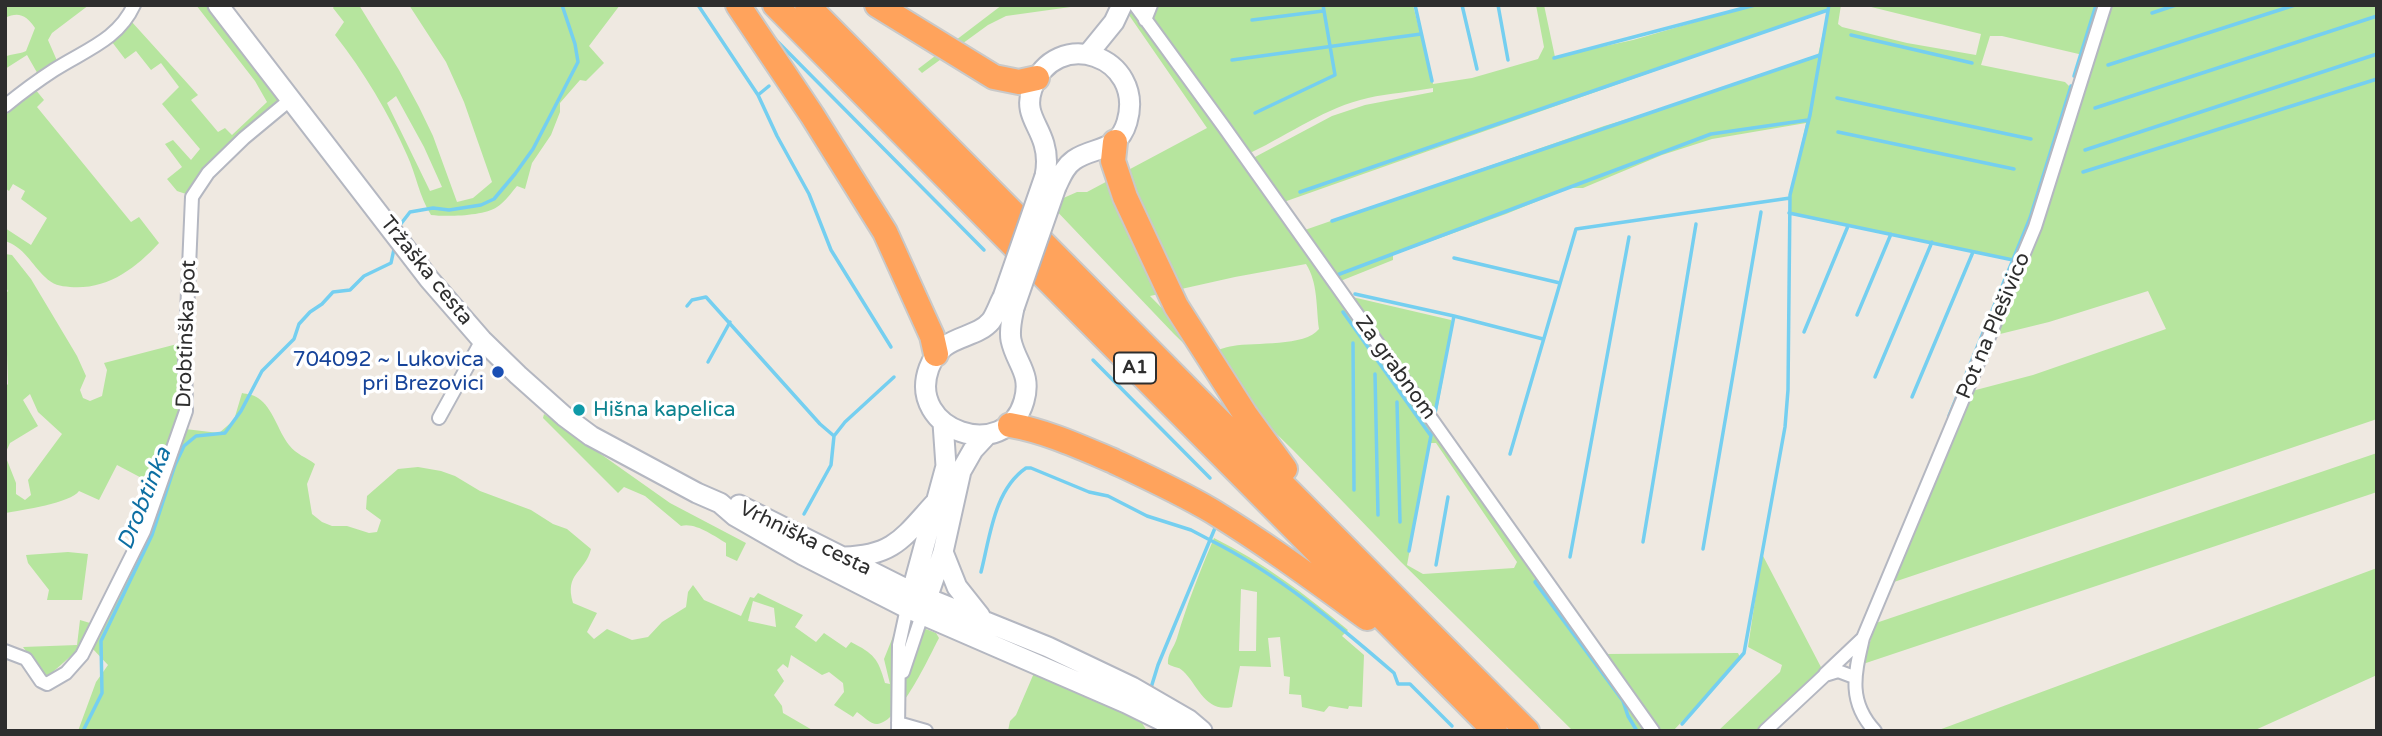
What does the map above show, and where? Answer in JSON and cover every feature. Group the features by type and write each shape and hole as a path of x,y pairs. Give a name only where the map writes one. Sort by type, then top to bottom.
{"highway":[{"path":"738,5 812,115 885,232 932,336 936,354"},
{"name":"A1","path":"775,5 1495,731"},
{"name":"A1","path":"807,5 1527,731"},
{"path":"877,5 994,77 1019,82 1037,78"},
{"path":"1119,136 1113,161 1125,197 1176,306 1245,414 1343,545"},
{"path":"1010,425 1034,429 1086,449 1211,510 1289,562 1429,663"}],"main road":[{"name":"Tržaška cesta","path":"218,5 429,279 482,340 527,384 591,436 720,503"},
{"path":"1088,54 1122,11"},
{"path":"1111,64 1122,11"},
{"path":"917,603 943,552 961,471 973,450 987,435 1010,425 1024,404 1027,387 1025,370 1011,340 1009,302 1050,181 1044,144 1033,123 1031,92 1037,78 1048,65 1063,56 1088,54 1100,57 1122,76 1129,91 1130,107 1119,136 1107,148 1075,159 1050,181"},
{"path":"987,435 956,431 943,423 934,411 927,390 929,367 936,354 950,342 978,331 1009,302"},
{"path":"917,603 946,466 943,423"},
{"path":"844,557 867,556 891,547 906,535 937,500"},
{"name":"Vrhniška cesta","path":"720,503 737,504 844,557 917,603 984,620 1048,647 1175,722 1189,720 1202,731"},
{"name":"Vrhniška cesta","path":"720,503 735,516 780,542 1129,695"},
{"path":"943,552 957,587 984,620"}],"street":[{"path":"5,106 56,69 111,36 126,22 134,5"},
{"path":"1145,20 1151,5"},
{"name":"Pot na Plešivico","path":"1875,731 1861,710 1855,691 1854,677 1863,638 2035,227 2105,5"},
{"name":"Za grabnom","path":"1122,11 1145,20 1224,127 1653,731"},
{"name":"Drobtinška pot","path":"6,653 20,655 26,659 41,681 47,684 66,673 82,655 144,531 186,411 185,361 192,197 208,173 291,99"},
{"path":"439,418 482,340"},
{"path":"917,603 899,645 898,727 926,731"},
{"name":"Pot na Plešivico","path":"1765,731 1863,638"},
{"path":"1825,675 1838,671 1854,677"}],"green space":[{"path":"5,5 89,5 52,33 48,40 58,63 39,76 27,55 5,69 5,57 26,51 35,28 22,16 5,18"},
{"path":"196,5 210,5 277,95 277,102 209,165 186,194 177,191 167,179 182,167 165,144 173,140 191,160 200,149 162,104 179,87 161,63 151,70 136,51 125,59 112,42 131,21 198,95 191,100 218,132 225,128 232,135 267,102 255,81"},
{"path":"335,5 359,5 419,107 433,136 457,202 473,198 492,182 464,102 446,62 409,5 620,5 589,46 604,63 586,81 580,80 560,103 560,112 551,135 532,163 525,189 517,186 503,203 491,210 446,216 431,215 427,208 392,123 366,78 335,35 344,22 333,8","holes":["396,96 442,187 430,191 387,103"]},
{"path":"1002,5 1085,5 1006,16 988,25 922,73 918,69"},
{"path":"1122,5 1129,5 1648,731 1573,731 1174,334 1050,204 1077,192 1087,192 1207,128","holes":["1306,264 1315,287 1319,329 1303,339 1233,346 1207,354 1150,296","1430,443 1436,443 1517,562 1514,568 1423,574 1407,565"]},
{"path":"1140,5 1413,5 1433,84 1472,78 1538,59 1544,47 1536,5 1544,5 1555,57 1633,40 1754,5 1841,5 1838,24 1842,27 1907,43 1976,55 1981,34 1863,5 2099,5 2083,55 2002,36 1990,36 1981,65 2065,82 2073,90 2035,209 2013,260 1789,213 1806,123 1712,139 1662,155 1583,188 1570,188 1393,255 1393,260 1338,282 1302,231 1818,55 1828,10 1281,203 1253,163 1255,157 1332,116 1365,105 1433,92 1433,88 1353,102 1323,114 1252,152 1244,150"},
{"path":"2110,5 2377,5 2377,419 1894,582 1972,391 2033,375 2166,329 2148,291 2049,322 1996,335 2045,214"},
{"path":"35,89 44,100 37,107 131,222 139,217 159,243 130,269 108,281 83,287 57,285 45,277 17,247 5,241 5,228 31,245 47,218 21,199 25,191 13,184 9,191 5,188 5,116"},
{"path":"5,254 12,255 31,279 77,356 86,376 80,390 83,398 90,401 102,396 107,370 104,363 181,343 182,412 157,482 153,484 117,465 99,500 79,491 57,502 5,513 5,455 16,483 16,494 25,500 31,495 28,480 62,434 38,412 30,394 23,400 38,426 10,443 5,454 5,387 8,384 5,294 8,291 5,286"},
{"path":"1348,296 1451,320 1453,324 1436,417"},
{"path":"242,393 255,396 263,402 289,445 315,464 307,484 312,514 332,526 377,532 381,520 366,509 367,496 398,469 418,467 455,476 480,491 531,510 553,524 567,529 591,549 573,579 571,593 573,603 597,613 587,632 594,639 607,629 632,640 648,637 662,622 686,607 688,592 693,585 704,600 741,616 750,597 754,598 758,593 803,615 795,627 816,642 824,633 846,648 851,642 865,650 877,662 885,683 890,684 884,659 900,619 936,633 939,638 904,701 886,721 877,724 857,712 853,717 834,705 844,692 843,683 829,672 822,675 791,655 788,668 783,664 777,670 784,681 774,695 782,706 783,713 814,731 78,731 96,682 108,665 91,647 185,429 219,433 234,420","holes":["753,601 774,608 776,627 748,621"]},
{"path":"544,414 670,503 746,543 737,561 726,556 726,543 710,533 686,525 681,526 645,496 624,487 618,493 543,418"},
{"path":"2377,453 2377,492 1863,664 1876,623"},
{"path":"1214,538 1284,580 1348,630 1342,636 1364,655 1362,707 1349,706 1348,709 1329,706 1324,712 1302,707 1301,695 1289,694 1290,677 1284,676 1280,637 1268,638 1271,667 1240,666 1232,707 1223,708 1209,702 1183,671 1168,664 1189,600","holes":["1241,589 1257,592 1256,651 1239,651"]},
{"path":"68,552 88,554 82,600 47,600 49,590 28,563 26,555"},
{"path":"1762,554 1823,671 1760,731 1718,731 1780,672 1782,665 1748,647"},
{"path":"2377,568 2377,675 2253,731 1936,731"},
{"path":"80,620 90,623 80,648 46,678 23,647 77,645"},
{"path":"1738,653 1741,659 1673,731 1658,731 1606,654"},
{"path":"1034,673 1143,718 1142,723 1147,731 1008,731 1010,721 1016,715"}],"waterway":[{"name":"Drobtinka","path":"400,225 410,212 481,205 494,199 515,174 533,149 578,62 562,5"},
{"path":"698,5 758,95"},
{"path":"1255,113 1335,75 1323,5"},
{"path":"1415,5 1432,81"},
{"path":"1462,5 1477,69"},
{"path":"1498,5 1508,60"},
{"path":"1554,58 1755,5"},
{"path":"1682,724 1744,653 1785,427 1788,390 1790,195 1810,115 1829,5"},
{"path":"2074,76 2096,5"},
{"path":"2152,13 2176,5"},
{"path":"2108,65 2295,5"},
{"path":"1300,192 1828,10"},
{"path":"1252,20 1323,11"},
{"path":"2095,108 2377,16"},
{"path":"1232,60 1421,34"},
{"path":"1851,35 1972,63"},
{"path":"774,38 984,250"},
{"path":"2085,150 2377,54"},
{"path":"1332,221 1820,55"},
{"path":"2083,172 2377,79"},
{"path":"769,86 758,95 777,136 809,194 831,250 891,347"},
{"path":"1949,416 2030,218 2071,86"},
{"path":"1837,98 2031,139"},
{"path":"1337,275 1711,134 1808,120"},
{"path":"1838,132 2014,169"},
{"path":"1510,454 1576,229 1790,198"},
{"path":"1703,549 1761,212"},
{"path":"1789,213 2013,260"},
{"path":"1643,542 1696,224"},
{"path":"1804,332 1848,226"},
{"path":"1857,315 1891,234"},
{"path":"1570,557 1629,237"},
{"path":"1875,377 1932,242"},
{"name":"Drobtinka","path":"83,731 102,693 101,641 152,535 184,446 196,436 225,433 241,411 262,371 294,339 299,324 310,312 333,292 350,290 364,276 391,263 394,249"},
{"path":"1912,397 1973,252"},
{"path":"1454,258 1560,283"},
{"path":"1355,294 1454,316"},
{"path":"687,306 692,300 706,297 820,424 834,436"},
{"path":"1343,312 1431,436"},
{"path":"1435,413 1454,316 1543,339"},
{"path":"708,362 730,322"},
{"path":"1353,343 1354,490"},
{"path":"1093,360 1210,478"},
{"path":"1375,374 1378,515"},
{"path":"804,514 831,465 834,436 845,422 894,377"},
{"path":"1397,402 1400,522"},
{"path":"1409,551 1432,430"},
{"path":"981,572 1000,501 1015,477 1026,468 1089,492 1108,496 1147,516 1191,530 1210,540 1158,665 1150,691"},
{"path":"1436,565 1448,497"},
{"path":"1215,528 1210,540 1235,553 1306,600 1394,673 1398,684 1410,684 1452,726"},
{"path":"1539,578 1535,582 1623,701 1637,731"}],"place":[{"name":"704092 ~ Lukovica pri Brezovici","path":"498,372"},
{"name":"Hišna kapelica","path":"579,410"}]}
